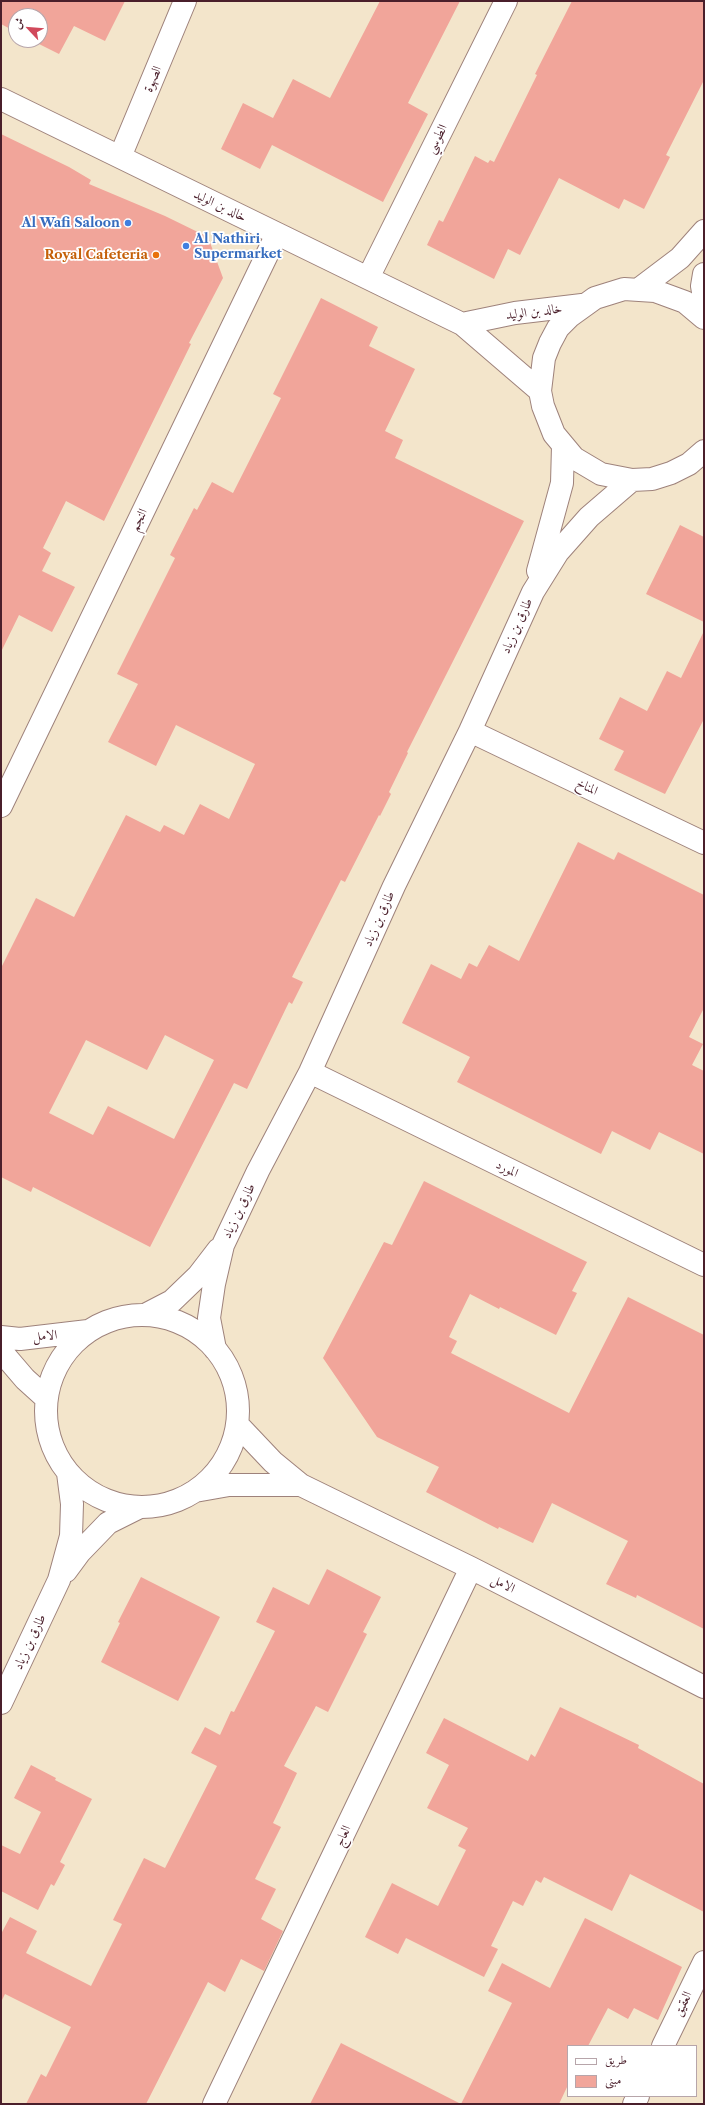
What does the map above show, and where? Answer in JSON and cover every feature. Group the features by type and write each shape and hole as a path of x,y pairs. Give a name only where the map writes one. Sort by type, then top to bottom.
{"street":[{"name":"الصهوة","path":"120,157 185,1"},
{"name":"الطوسي","path":"368,278 506,1"},
{"name":"خالد بن الوليد","path":"1,99 462,324 540,392"},
{"path":"639,289 680,258 704,231"},
{"name":"النجم","path":"1,806 277,234"},
{"path":"704,274 702,286 704,298"},
{"path":"699,460 671,473 652,479 632,480 601,474 580,462 562,446 547,421 540,392 544,358 558,328 582,305 609,292 639,289 670,295 685,302 704,318"},
{"name":"خالد بن الوليد","path":"462,324 515,313 582,305"},
{"name":"طارق بن زياد","path":"533,592 562,484 562,446"},
{"name":"طارق بن زياد","path":"145,1315 172,1301 198,1276 223,1244 258,1172 310,1072 394,886 470,731 533,592 558,552 589,517 632,480"},
{"name":"المناخ","path":"470,731 704,843"},
{"name":"المورد","path":"310,1072 704,1265"},
{"name":"طارق بن زياد","path":"215,1349 209,1318 214,1284 223,1244"},
{"path":"145,1315 165,1318 184,1324 201,1336 215,1349 232,1377 236,1392 237,1424 233,1440 221,1464 208,1481 195,1491 177,1501 158,1506 138,1508 118,1505 99,1498 82,1487 68,1474 55,1453 47,1430 46,1398 50,1382 62,1358 88,1331 115,1319 145,1315"},
{"name":"الامل","path":"1,1337 20,1339 88,1331"},
{"path":"1,1351 25,1379 46,1398"},
{"name":"الامل","path":"237,1424 273,1462 301,1485 471,1568 704,1687"},
{"name":"طارق بن زياد","path":"1,1703 59,1580 71,1536 72,1504 68,1474"},
{"name":"الامل","path":"195,1491 229,1485 301,1485"},
{"name":"طارق بن زياد","path":"59,1580 80,1552 108,1523 138,1508"},
{"name":"العاج","path":"214,2104 471,1568"},
{"name":"العقيق","path":"663,2045 704,1962"}],"building":[{"path":"1,1 125,1 105,41 74,26 59,54 47,48 48,8 8,8 8,28 1,24"},
{"path":"380,1 460,1 408,103 428,114 383,202 272,145 260,169 221,149 243,103 273,118 293,79 330,98"},
{"path":"572,1 704,1 704,80 666,155 670,157 644,209 624,199 619,209 559,178 520,255 508,249 494,279 427,245 439,220 443,222 475,156 488,163 490,160 494,162 537,75 535,74"},
{"path":"1,134 69,167 91,180 89,184 165,216 208,237 223,278 189,343 191,344 104,521 66,501 43,548 51,553 42,571 75,587 52,632 19,615 1,652"},
{"path":"321,298 378,327 369,346 415,369 385,431 403,440 395,458 524,521 407,752 408,753 389,792 391,794 380,816 379,815 345,882 341,880 292,977 303,982 292,1004 289,1002 247,1089 234,1083 150,1247 33,1187 31,1192 1,1177 1,968 36,898 74,917 126,815 160,832 164,825 184,835 200,804 229,819 255,764 176,725 156,766 108,742 138,684 117,674 175,558 170,555 194,508 197,510 212,482 233,493 281,398 273,394","holes":["165,1035 214,1060 174,1139 108,1106 93,1135 49,1113 86,1040 147,1070"]},
{"path":"680,525 704,537 704,622 646,594"},
{"path":"704,631 704,719 665,794 614,770 624,751 599,739 620,697 647,711 667,671 681,678"},
{"path":"578,842 614,860 618,852 704,895 704,1008 689,1037 703,1044 692,1065 704,1071 704,1154 659,1132 650,1150 612,1131 601,1154 457,1082 470,1057 402,1023 431,964 461,979 469,963 477,967 489,945 519,961"},
{"path":"424,1181 587,1262 572,1291 577,1293 556,1335 470,1294 449,1337 457,1341 451,1353 569,1413 628,1297 704,1335 704,1629 637,1595 636,1598 606,1584 628,1541 552,1503 533,1543 499,1527 498,1529 426,1492 439,1467 377,1437 323,1358 384,1242 392,1245"},
{"path":"327,1569 381,1597 363,1632 367,1634 328,1712 316,1706 284,1766 297,1773 273,1823 281,1827 255,1879 276,1889 261,1919 283,1931 264,1971 241,1959 225,1992 208,1982 146,2104 26,2104 41,2074 46,2077 71,2027 5,1994 1,2002 1,1934 10,1917 37,1931 26,1953 91,1986 122,1924 113,1920 144,1858 165,1868 217,1766 191,1753 205,1727 220,1735 231,1711 234,1712 275,1631 256,1622 273,1587 309,1605"},
{"path":"141,1577 220,1617 178,1701 101,1662 120,1623 118,1622"},
{"path":"560,1707 639,1745 638,1748 704,1784 704,1912 630,1874 612,1911 544,1877 541,1883 536,1880 523,1906 513,1901 491,1946 498,1949 484,1977 406,1938 398,1954 365,1937 392,1883 438,1906 466,1850 458,1846 468,1828 427,1808 449,1765 426,1753 444,1718 528,1761 531,1754 535,1757"},
{"path":"31,1765 56,1778 55,1780 92,1799 60,1862 65,1865 54,1886 51,1884 38,1910 1,1891 1,1845 20,1854 41,1812 14,1798"},
{"path":"585,1918 682,1967 658,2020 634,2008 628,2019 608,2008 589,2045 567,2045 567,2087 559,2104 461,2104 512,2003 488,1991 502,1963 550,1988"},
{"path":"341,2043 461,2104 310,2104"}],"place":[{"name":"Al Wafi Saloon","path":"128,223"},
{"name":"Al Nathiri Supermarket","path":"186,246"},
{"name":"Royal Cafeteria","path":"156,255"}]}
